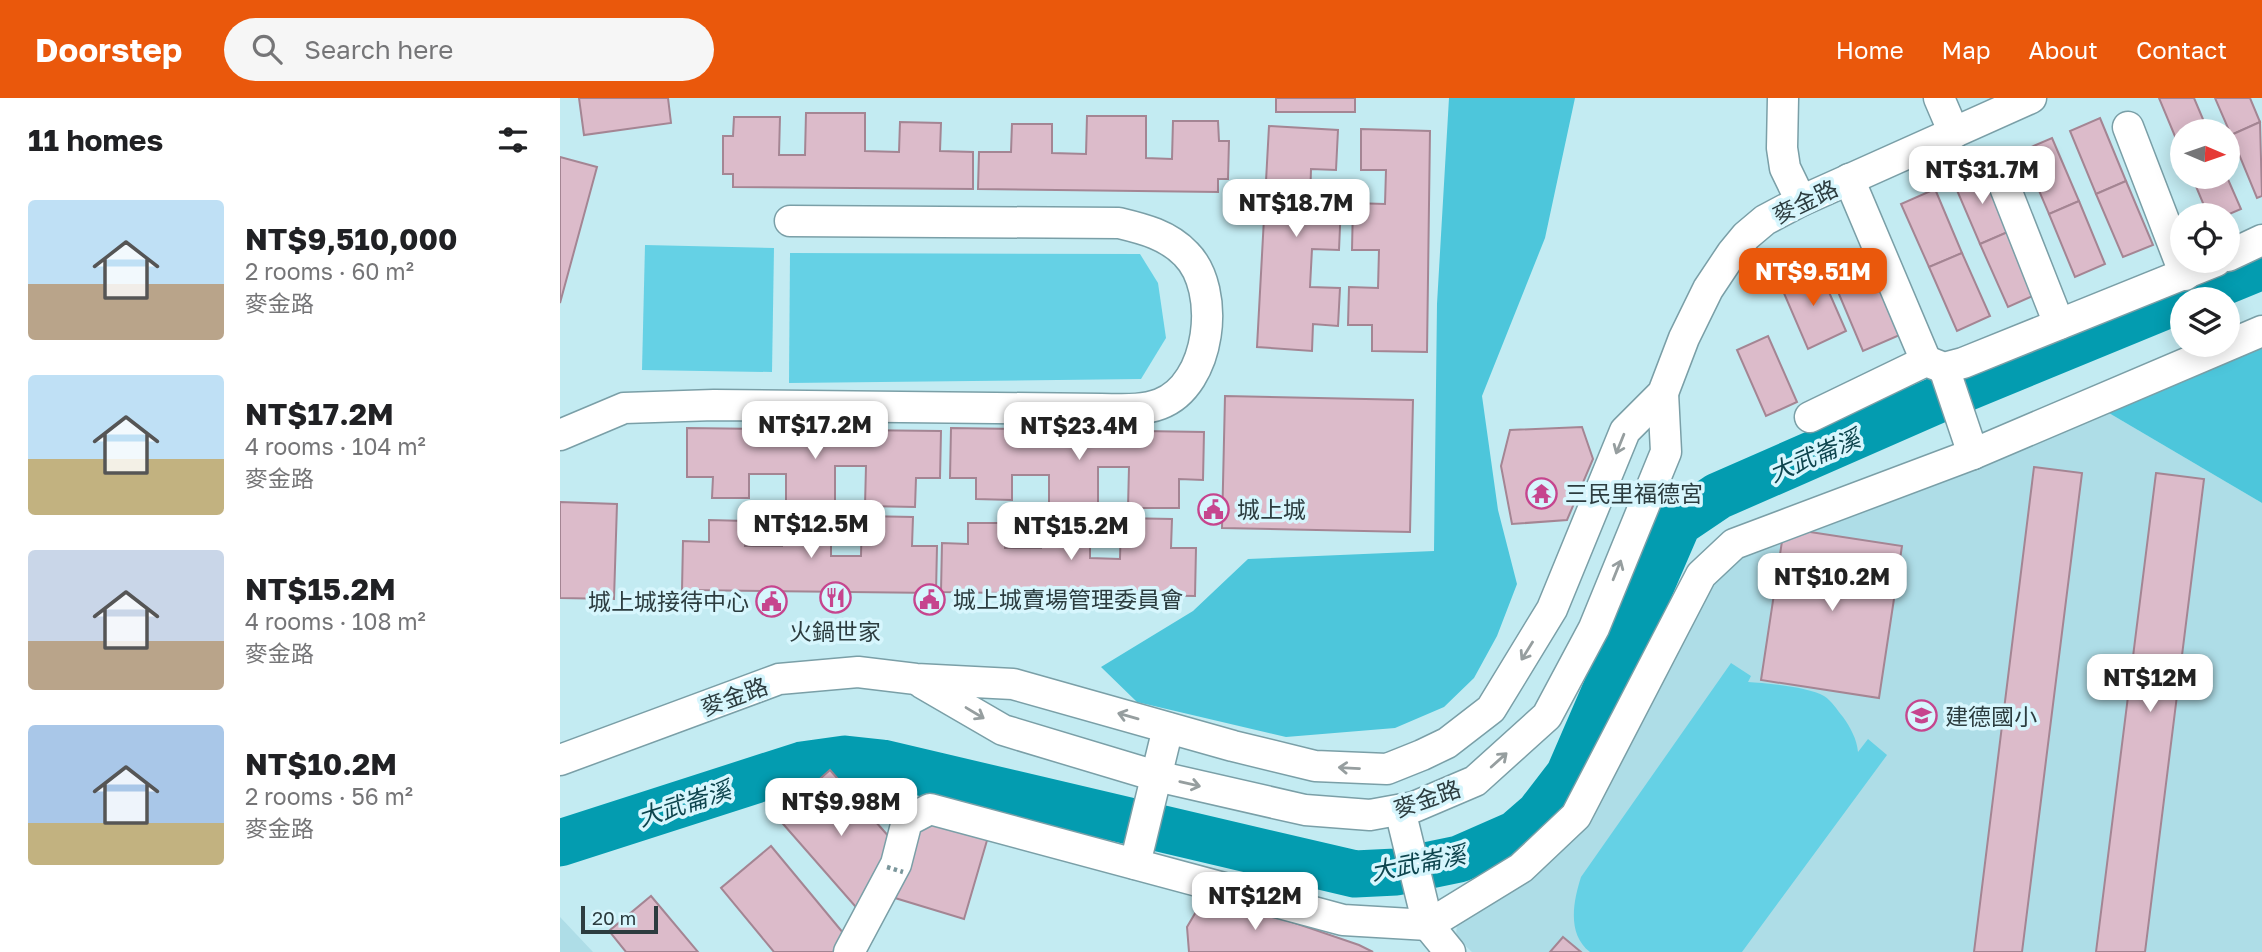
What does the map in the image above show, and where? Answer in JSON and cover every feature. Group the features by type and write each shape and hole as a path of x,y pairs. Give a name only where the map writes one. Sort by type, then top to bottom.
{"street":[{"path":"1783,98 1784,168 1801,201"},
{"path":"1939,98 1954,133"},
{"name":"麥金路","path":"560,760 779,679 859,671 916,679 1013,684 1315,766 1387,769 1447,743 1491,709 1552,609 1625,431 1663,393 1708,289 1732,253 1765,220 1801,201 2031,98"},
{"path":"2127,127 2185,275"},
{"path":"2001,177 2059,324"},
{"path":"1849,179 1973,454"},
{"path":"560,435 624,408 714,405 1146,408 1163,403 1183,388 1196,369 1205,346 1208,319 1199,270 1187,254 1170,240 1149,231 1119,223 790,221"},
{"path":"2240,250 2262,240"},
{"path":"1810,416 1935,365 2059,324 2189,273"},
{"path":"849,952 896,864 907,821 930,809 1343,920 1425,913 1521,868 1576,816 1700,575 1734,544 1973,454 2262,331"},
{"name":"麥金路","path":"916,679 1003,730 1156,776 1305,810 1402,819 1475,781 1546,716 1594,628 1666,452 1663,393"},
{"path":"1135,864 1168,728"},
{"path":"1402,819 1425,913 1450,952"}],"path":[{"path":"887,867 903,872"}],"shaded area":[{"path":"1449,98 1575,98 1545,238 1482,396 1498,510 1517,584 1497,636 1474,678 1444,707 1395,728 1286,737 1137,702 1101,667 1193,611 1248,559 1434,551 1437,304"},
{"path":"645,245 774,248 772,372 642,370"},
{"path":"790,253 1140,254 1158,283 1166,338 1141,379 789,383"},
{"path":"2262,333 2262,503 2080,396 2193,357 2240,357 2240,341"},
{"name":"建德國小","path":"2080,396 2262,503 2262,952 1472,952 1456,937 1457,923 1528,872 1693,611 1749,539"},
{"path":"1731,663 1751,676 1748,682 1798,688 1824,696 1848,725 1858,752 1868,739 1887,755 1742,952 1590,952 1583,945 1575,927 1574,907 1581,877"},
{"path":"560,917 593,952 560,952"}],"building":[{"path":"579,98 668,98 671,123 584,135"},
{"path":"1276,98 1355,98 1355,112 1276,112"},
{"path":"2159,98 2194,98 2203,119 2170,119 2170,124"},
{"path":"2215,98 2250,98 2260,122 2240,131 2240,119 2224,119"},
{"path":"806,113 865,113 865,151 899,152 900,122 941,123 940,151 973,152 973,189 733,187 733,174 723,174 723,136 733,136 734,117 780,117 779,155 805,155"},
{"path":"1087,116 1146,116 1146,158 1172,159 1173,121 1218,121 1219,141 1229,141 1228,179 1218,179 1218,192 978,189 979,152 1011,152 1012,124 1052,124 1052,153 1086,154"},
{"path":"2100,118 2126,181 2096,194 2070,131"},
{"path":"2260,122 2262,196 2257,198 2240,157 2240,131"},
{"path":"1269,126 1338,130 1336,170 1311,169 1310,202 1341,204 1339,250 1312,249 1310,287 1340,288 1338,326 1313,324 1312,351 1257,347"},
{"path":"1361,129 1430,131 1427,352 1372,351 1372,325 1348,325 1349,287 1378,288 1379,250 1352,250 1353,203 1385,204 1386,170 1361,170"},
{"path":"2052,138 2079,201 2049,214 2022,151"},
{"path":"560,157 597,167 560,303"},
{"path":"1983,168 2010,231 1980,244 1953,181"},
{"path":"2126,181 2153,245 2123,257 2096,194"},
{"path":"1935,189 1962,253 1929,267 1901,204"},
{"path":"2197,189 2232,189 2238,203 2203,203"},
{"path":"2079,201 2105,264 2075,277 2049,214"},
{"path":"2010,231 2037,294 2008,307 1980,244"},
{"path":"1962,253 1990,316 1957,331 1929,267"},
{"path":"1872,263 1902,334 1863,351 1833,280"},
{"path":"1818,267 1846,331 1808,349 1780,284"},
{"path":"1768,336 1797,402 1766,416 1737,350"},
{"path":"1225,396 1413,400 1410,532 1222,528"},
{"name":"三民里福德宮","path":"1582,427 1593,459 1567,520 1512,524 1501,466 1510,430"},
{"path":"687,428 941,431 940,478 916,478 915,507 865,506 866,466 835,466 835,503 786,503 786,474 749,474 749,498 712,498 713,477 687,477"},
{"path":"951,428 1204,432 1203,480 1179,479 1179,508 1128,508 1129,467 1098,467 1098,504 1049,504 1049,475 1012,475 1012,500 976,499 976,478 950,478"},
{"path":"2034,467 2082,473 2022,952 1974,952"},
{"path":"2156,473 2204,479 2145,952 2096,952"},
{"path":"560,502 617,504 614,599 560,598"},
{"path":"862,516 913,517 912,546 937,546 936,593 682,590 683,541 709,542 709,520 746,521 745,546 782,546 782,517 831,518 831,556 861,556"},
{"path":"1121,518 1172,519 1171,548 1196,548 1195,596 941,592 942,543 968,544 968,523 1005,523 1005,548 1041,548 1041,520 1090,521 1090,558 1120,559"},
{"path":"1784,528 1902,546 1879,698 1761,680"},
{"path":"830,770 898,847 862,914 777,817"},
{"path":"919,817 988,837 964,919 895,898"},
{"path":"771,846 849,940 835,952 774,952 721,888"},
{"path":"1207,893 1373,952 1189,952 1187,927"},
{"path":"651,896 698,952 626,952 609,931"},
{"path":"1563,937 1581,952 1550,952"}],"waterway":[{"name":"大武崙溪","path":"560,843 802,765 845,759 882,763 1355,874 1396,872 1459,859 1516,834 1539,814 1569,775 1678,523 1718,496 1951,394 2262,266"}],"place":[{"name":"三民里福德宮","path":"1542,493"},
{"name":"城上城","path":"1214,509"},
{"name":"火鍋世家","path":"835,597"},
{"name":"城上城賣場管理委員會","path":"930,599"},
{"name":"城上城接待中心","path":"772,601"},
{"name":"建德國小","path":"1922,716"}]}
